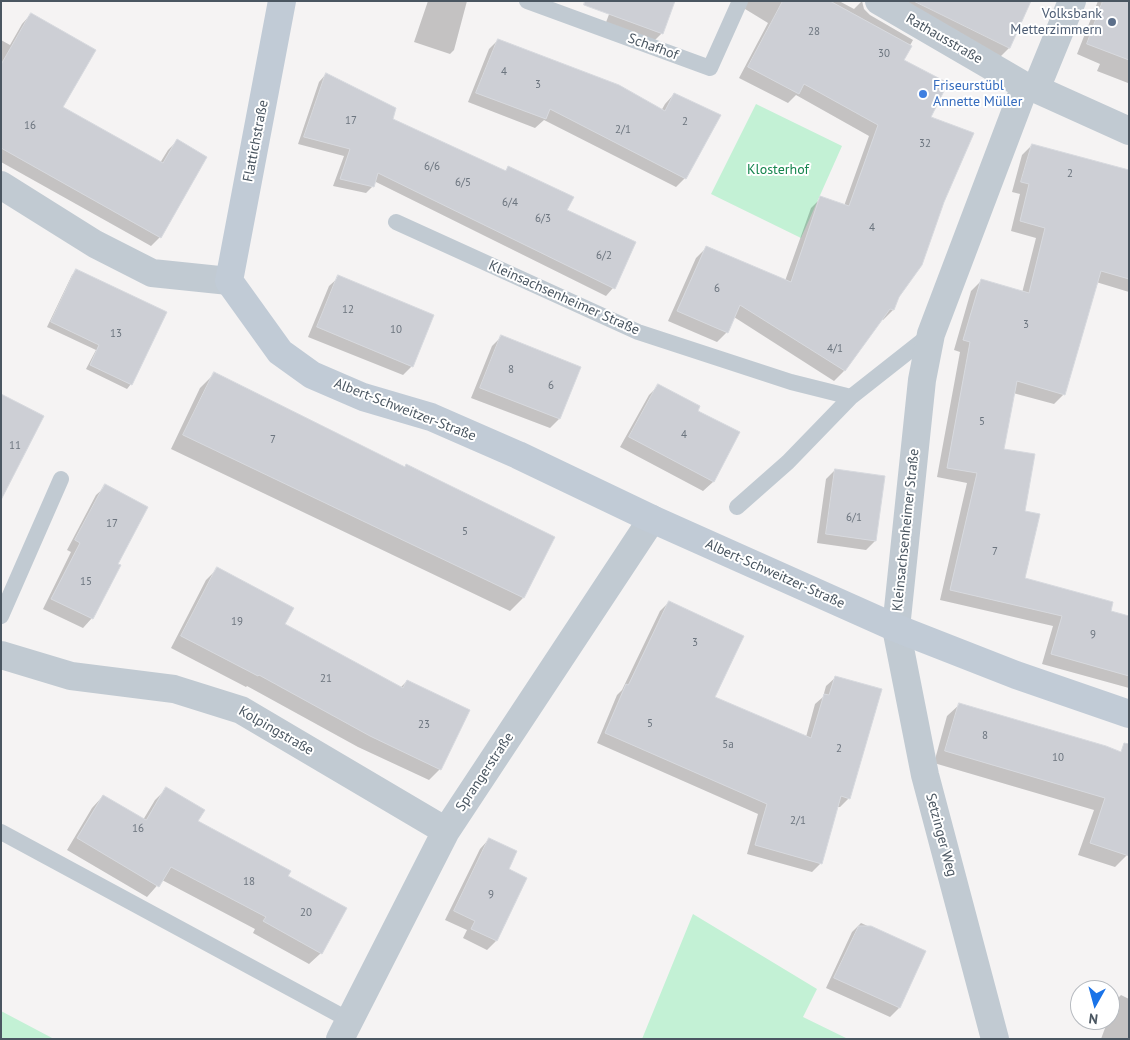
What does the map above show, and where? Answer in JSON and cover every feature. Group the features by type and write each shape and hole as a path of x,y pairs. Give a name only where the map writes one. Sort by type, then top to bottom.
{"main road":[{"name":"Flattichstraße","path":"229,281 282,1"},
{"name":"Albert-Schweitzer-Straße","path":"229,281 280,352 312,374 363,397 431,417 518,455 652,519 896,628"},
{"name":"Kleinsachsenheimer Straße","path":"896,628 1016,675 1129,714"}],"street":[{"name":"Rathausstraße","path":"879,1 1030,87 1129,131"},
{"name":"Kleinsachsenheimer Straße","path":"896,628 922,380 931,334 1030,87 1072,1"},
{"path":"1,185 96,244 152,272 229,281"},
{"name":"Sprangerstraße","path":"344,1029 446,831 652,519"},
{"name":"Setzinger Weg","path":"896,628 925,775 995,1039"},
{"name":"Kolpingstraße","path":"1,655 71,676 174,689 242,710 446,831"}],"lane":[{"name":"Schafhof","path":"527,1 710,68 740,1"},
{"name":"Kleinsachsenheimer Straße","path":"396,222 638,332 791,382 851,397"},
{"path":"737,507 788,462 851,397 931,334"},
{"path":"1,616 61,479"},
{"path":"1,832 344,1029"}],"green space":[{"name":"Klosterhof","path":"756,104 842,146 801,238 711,194"},
{"path":"693,914 817,989 803,1017 848,1039 642,1039"},
{"path":"1,1011 54,1039 1,1039"}],"building":[{"path":"585,1 675,1 663,34 584,5"},
{"path":"783,1 830,1 912,46 904,60 948,83 931,117 974,133 944,202 922,265 899,297 894,310 890,309 845,371 740,305 728,333 677,311 706,246 791,282 820,196 849,206 878,125 804,84 799,94 748,67"},
{"path":"914,1 1031,1 1010,48"},
{"name":"Volksbank Metterzimmern","path":"1103,1 1129,1 1129,60 1087,44"},
{"path":"31,13 96,50 63,107 163,163 177,139 207,157 161,238 1,148 1,65"},
{"path":"498,39 619,85 665,111 674,93 721,115 686,179 550,109 546,119 476,93"},
{"path":"326,73 396,108 393,119 506,171 508,166 574,197 567,210 636,242 615,289 378,173 374,187 340,179 350,149 304,137"},
{"path":"1032,144 1129,170 1129,279 1101,271 1065,395 1017,381 1004,449 1035,454 1025,511 1040,514 1025,578 1113,602 1111,611 1129,616 1129,676 1051,654 1062,616 950,590 977,473 947,468 970,342 963,340 981,279 1029,293 1045,228 1020,221 1029,184 1021,182"},
{"path":"76,269 167,312 132,385 90,365 99,345 51,322"},
{"path":"338,275 434,315 413,367 317,327"},
{"path":"501,335 581,367 560,419 480,388"},
{"path":"214,372 405,467 406,464 555,537 524,598 183,435"},
{"path":"658,384 700,406 698,411 740,432 714,482 629,437"},
{"path":"1,394 44,416 1,500"},
{"path":"835,469 885,476 876,541 826,534"},
{"path":"105,484 148,507 118,564 121,565 93,619 51,599 80,543 75,540"},
{"path":"217,567 294,608 285,624 403,688 407,680 470,710 441,770 370,736 259,675 181,636"},
{"path":"669,601 744,636 715,697 811,738 824,694 829,695 835,676 882,689 850,799 841,796 822,864 755,845 767,804 605,733 626,684 628,685"},
{"path":"959,703 1121,752 1124,743 1129,744 1129,856 1090,843 1105,798 945,751"},
{"path":"166,787 205,810 198,821 291,871 288,876 347,908 322,954 263,921 266,917 171,867 159,887 77,838 103,795 146,820"},
{"path":"489,838 517,851 509,869 527,878 497,941 471,929 475,921 454,911"},
{"path":"859,926 871,926 926,951 900,1008 834,978"}],"place":[{"name":"Volksbank Metterzimmern","path":"1112,22"},
{"name":"Friseurstübl Annette Müller","path":"923,94"}]}
